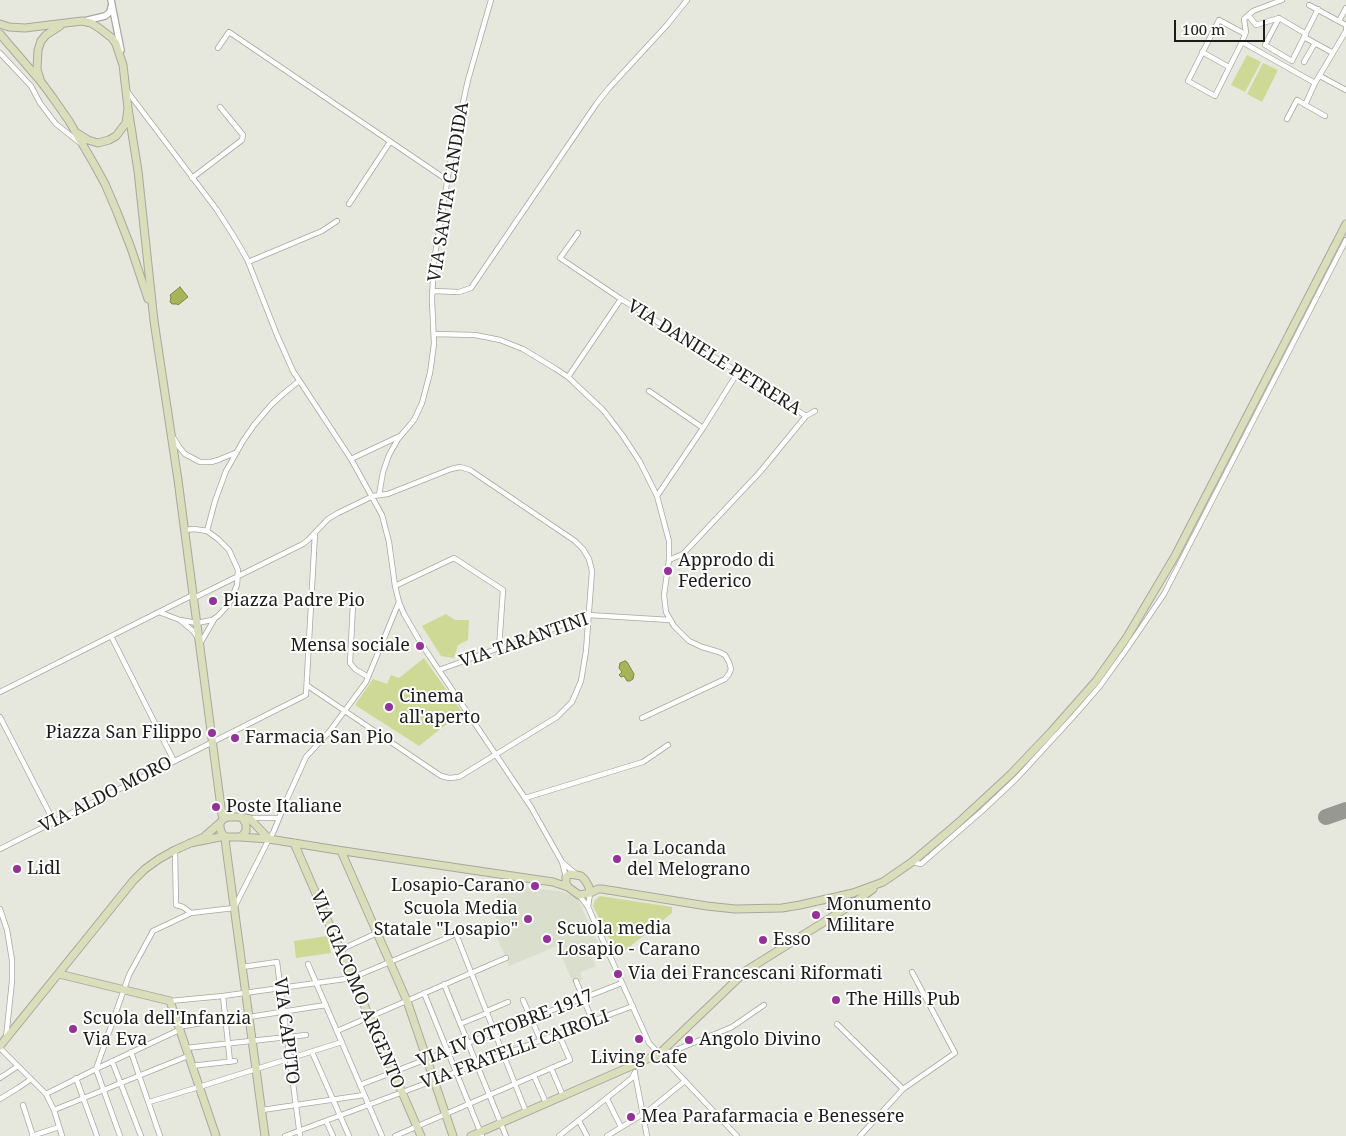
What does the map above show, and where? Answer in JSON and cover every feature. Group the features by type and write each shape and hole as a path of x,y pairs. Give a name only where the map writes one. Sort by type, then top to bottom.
{"main road":[{"path":"0,24 19,28 82,21 91,23 112,38 123,64 138,171 154,321 172,436 213,742 222,815 221,832 225,837 265,1136"},
{"path":"42,83 37,69 38,50 46,35 56,27 65,24"},
{"path":"0,34 42,83 75,132 105,184 145,286 154,321"},
{"path":"75,132 88,140 98,142 109,140 122,130 126,123 128,108"},
{"path":"470,1136 481,1134 500,1123 563,1096 633,1069 660,1053 747,970 848,907 912,862 1011,774 1080,699 1113,658 1156,590 1346,224"},
{"path":"0,1047 133,881 152,864 209,833 230,816 250,819 268,839"},
{"path":"240,817 244,821 246,830 240,837"},
{"path":"190,843 225,837 268,839 553,882 579,894 590,893 598,889"},
{"name":"VIA GIACOMO ARGENTO","path":"294,843 420,1136"},
{"path":"341,851 407,1001 454,1136"},
{"path":"553,882 570,874 576,874 598,889 714,907 766,909 800,905 848,895 883,882"},
{"path":"565,878 568,888"},
{"path":"585,880 590,893"},
{"path":"59,974 170,1002 216,1136"}],"street":[{"path":"82,21 105,16 111,9 111,0"},
{"path":"111,0 123,64"},
{"name":"VIA SANTA CANDIDA","path":"379,496 383,472 389,455 402,434 414,420 426,390 433,356 432,291 434,260 447,180 468,80 492,0"},
{"path":"432,291 459,292 471,288 597,103 667,26 687,0"},
{"path":"1245,34 1219,20 1188,81 1214,96 1242,42 1246,32 1244,19 1253,11 1282,0"},
{"path":"1305,105 1315,83 1346,29 1346,25 1309,5"},
{"path":"1339,21 1346,8"},
{"path":"1279,18 1264,45 1292,61 1318,10"},
{"path":"1249,16 1256,25 1279,18"},
{"path":"1279,18 1333,53"},
{"path":"218,48 229,32 447,180"},
{"path":"1242,42 1315,83"},
{"path":"1304,62 1315,43"},
{"path":"1202,52 1229,67"},
{"path":"0,53 31,86 40,103 56,124 83,146"},
{"path":"1320,76 1346,90"},
{"path":"126,89 234,235 248,262 277,335 299,381 351,459 382,515 399,602 415,635 525,798 562,862 576,874"},
{"path":"1287,119 1298,100 1324,116"},
{"path":"192,178 242,140 243,135 220,106"},
{"path":"349,204 390,142"},
{"path":"248,262 322,231 337,221"},
{"name":"VIA DANIELE PETRERA","path":"578,233 560,258 621,299 806,416"},
{"path":"912,862 921,864 982,811 1016,778 1100,686 1128,647 1164,594 1346,240"},
{"path":"568,376 621,299"},
{"path":"434,334 475,335 509,343 532,354 568,376 593,400 614,424 633,451 657,496 669,541 670,560 664,595 666,612 674,626 688,641 702,648 725,654 729,662 730,672 725,679 642,718"},
{"path":"657,496 738,372"},
{"path":"207,531 220,486 237,452 254,425 283,394 299,381"},
{"path":"649,391 703,428"},
{"path":"670,560 683,554 760,472 806,416 815,411"},
{"path":"351,459 402,434"},
{"path":"172,436 186,454 200,462 212,462 237,452"},
{"path":"0,692 159,612 239,576 303,544 308,540 315,532 328,519 373,496 388,494 456,467 462,467 470,470 576,541 584,549 589,559 592,571 586,651 582,681 572,702 558,717 459,777 449,778 441,776 308,686 315,532"},
{"path":"159,612 180,620 197,623 212,620 229,604 237,585 239,576 237,566 224,543 207,531 198,529 185,530"},
{"path":"395,586 454,558 503,590 498,648"},
{"path":"120,1136 96,1068 129,975 153,931 191,913 234,908 268,839 273,833 306,757 330,732 366,682 399,602"},
{"path":"353,604 350,663 368,676"},
{"name":"VIA TARANTINI","path":"439,670 498,648 508,647 588,615 670,620"},
{"path":"180,620 192,631 199,642 216,617"},
{"path":"111,636 174,761"},
{"name":"VIA ALDO MORO","path":"0,849 303,698 306,695 308,686"},
{"path":"0,717 54,822"},
{"path":"525,798 643,762 668,745"},
{"path":"250,819 279,818"},
{"path":"175,850 176,905 183,907 191,913"},
{"path":"562,862 565,878"},
{"path":"588,907 590,893"},
{"path":"579,894 588,907 647,1039 737,1136"},
{"path":"0,909 8,930 12,960 6,1039"},
{"path":"340,950 377,933"},
{"path":"170,1002 352,978 456,934 526,1112"},
{"path":"337,1031 506,958"},
{"name":"VIA CAPUTO","path":"242,967 278,962 299,1133"},
{"path":"308,964 382,1136"},
{"path":"860,1136 903,1089 955,1053 912,972"},
{"path":"576,981 593,1022"},
{"name":"VIA IV OTTOBRE 1917","path":"360,1085 622,983"},
{"path":"444,984 506,1136"},
{"path":"424,993 481,1134"},
{"path":"191,1066 233,1062 228,1044 223,996"},
{"path":"523,1000 540,1041"},
{"path":"460,1024 508,1002"},
{"path":"46,1094 179,1028 225,1019 326,1005"},
{"path":"660,1053 671,1052 732,1027 764,1005"},
{"name":"VIA FRATELLI CAIROLI","path":"285,1136 299,1133 340,1115 633,1006"},
{"path":"838,1024 903,1089"},
{"path":"395,1136 570,1060 559,1034"},
{"path":"185,1049 306,1035"},
{"path":"148,1102 342,1042"},
{"path":"0,1047 46,1094 54,1110 62,1136"},
{"path":"132,1052 160,1136"},
{"path":"312,1052 349,1136"},
{"path":"54,1110 188,1056"},
{"path":"112,1061 141,1136"},
{"path":"0,1078 18,1066"},
{"path":"551,1068 563,1096"},
{"path":"559,1136 632,1078 633,1069"},
{"path":"633,1069 647,1136"},
{"path":"534,1076 546,1104"},
{"path":"76,1078 97,1136"},
{"path":"0,1099 31,1079"},
{"path":"607,1136 648,1111 685,1082"},
{"path":"262,1110 364,1095"},
{"path":"607,1099 621,1127"},
{"path":"23,1105 32,1136 59,1127"},
{"path":"326,1121 333,1136"},
{"path":"579,1121 587,1136"}],"shaded area":[{"path":"1247,55 1261,62 1245,92 1231,85"},
{"path":"1263,63 1278,70 1262,102 1247,94"},
{"path":"180,287 188,297 178,305 172,304 170,302 170,295"},
{"path":"446,614 455,620 469,620 468,640 458,645 454,658 441,656 422,626"},
{"path":"424,658 462,712 419,746 355,705 373,679 387,684 391,675 399,678"},
{"path":"625,661 634,674 633,679 630,681 627,681 624,676 621,677 619,675 622,672 619,668 620,663"},
{"name":"Scuola media Losapio - Carano","path":"521,885 529,888 559,891 577,897 600,948 590,953 596,966 580,972 583,979 573,983 557,946 509,966 495,932 497,931 496,896"},
{"path":"600,896 672,907 672,913 618,956 593,906 595,900"},
{"path":"328,936 331,953 296,958 294,941"}],"taxiway":[{"path":"1326,817 1346,810"}],"place":[{"name":"Approdo di Federico","path":"668,571"},
{"name":"Piazza Padre Pio","path":"213,601"},
{"name":"Mensa sociale","path":"420,646"},
{"name":"Cinema all'aperto","path":"389,707"},
{"name":"Piazza San Filippo","path":"212,733"},
{"name":"Farmacia San Pio","path":"235,738"},
{"name":"Poste Italiane","path":"216,807"},
{"name":"La Locanda del Melograno","path":"617,859"},
{"name":"Lidl","path":"17,869"},
{"name":"Losapio-Carano","path":"535,886"},
{"name":"Monumento Militare","path":"816,915"},
{"name":"Scuola Media Statale \"Losapio\"","path":"528,919"},
{"name":"Scuola media Losapio - Carano","path":"547,939"},
{"name":"Esso","path":"763,940"},
{"name":"Via dei Francescani Riformati","path":"618,974"},
{"name":"The Hills Pub","path":"836,1000"},
{"name":"Scuola dell'Infanzia Via Eva","path":"73,1029"},
{"name":"Living Cafe","path":"639,1039"},
{"name":"Angolo Divino","path":"689,1040"},
{"name":"Mea Parafarmacia e Benessere","path":"631,1117"}]}
